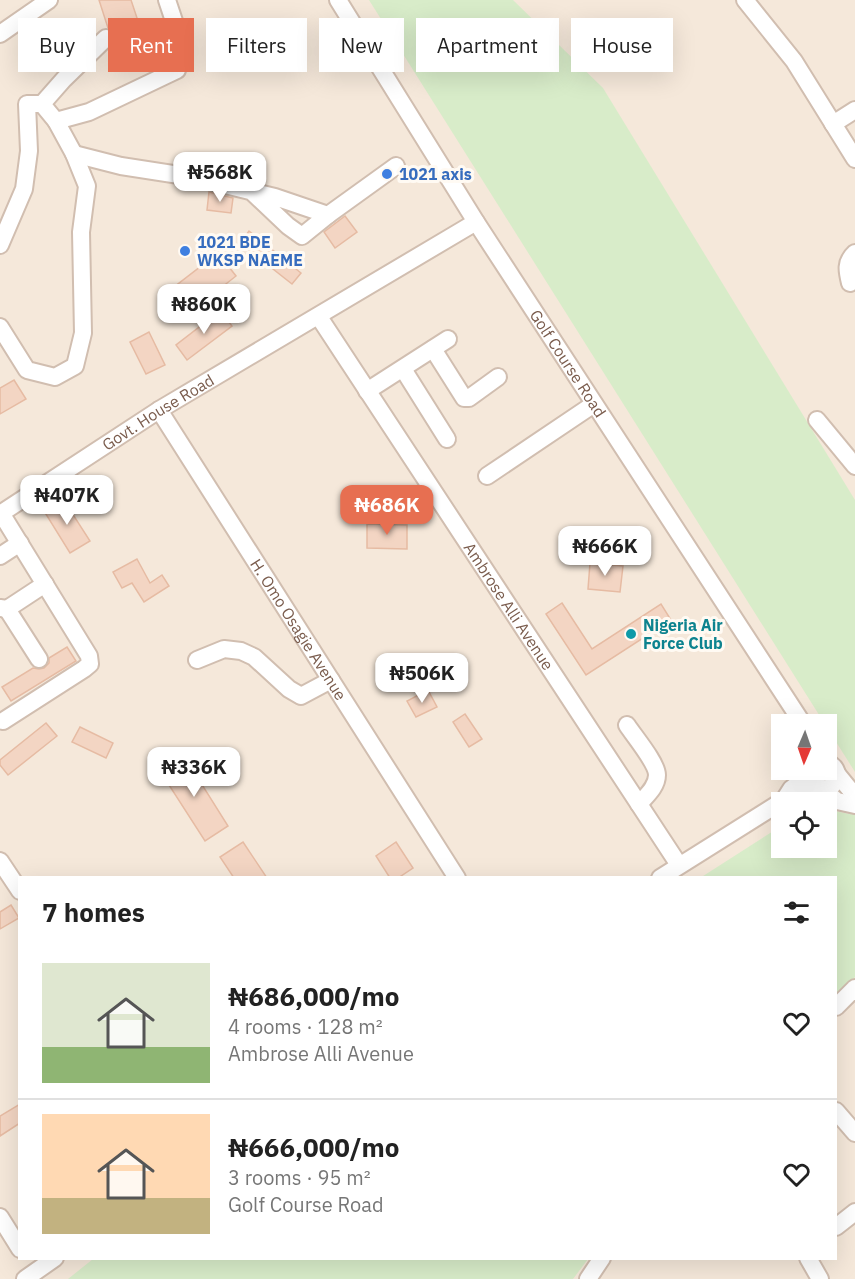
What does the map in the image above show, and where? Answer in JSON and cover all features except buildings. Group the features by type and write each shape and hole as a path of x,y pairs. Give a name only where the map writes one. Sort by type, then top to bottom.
{"street":[{"path":"0,34 48,0"},
{"path":"56,121 89,112 177,70 183,48 167,0"},
{"name":"Golf Course Road","path":"338,0 476,222 796,714"},
{"path":"745,0 794,61 855,159"},
{"path":"0,245 24,189 28,151 27,104 42,104 106,38"},
{"path":"0,327 27,370 55,377 75,366 83,333 81,232 87,186 74,154 56,121 42,104"},
{"path":"833,124 855,110"},
{"path":"74,154 121,166 192,177 251,191 328,215"},
{"path":"251,191 302,236 396,166"},
{"name":"Govt. House Road","path":"2,508 159,410 476,222"},
{"path":"850,283 848,261 855,253"},
{"name":"Ambrose Alli Avenue","path":"319,317 679,866"},
{"path":"367,391 448,339"},
{"path":"434,349 464,398 469,398 498,377"},
{"path":"403,369 447,439"},
{"path":"487,476 594,404"},
{"name":"H. Omo Osagie Avenue","path":"159,410 456,876"},
{"path":"817,420 855,466"},
{"path":"2,508 20,543 88,656 90,664 3,721"},
{"path":"0,556 20,543"},
{"path":"39,659 4,608 45,584"},
{"path":"197,660 224,649 241,651 254,657 301,696 331,680"},
{"path":"627,725 655,767 657,775 650,792 639,804"},
{"path":"837,771 851,790 855,800"},
{"path":"663,876 784,800 798,798 814,780"},
{"path":"816,780 837,801 855,805"},
{"path":"817,780 831,787 835,784 834,780"},
{"path":"1,865 18,888"},
{"path":"837,1006 855,988"},
{"path":"837,1112 855,1133"},
{"path":"837,1226 855,1212"},
{"path":"0,1217 18,1246"},
{"path":"28,1270 50,1260"},
{"path":"588,1279 601,1260"},
{"path":"809,1260 820,1279"}],"shaded area":[{"path":"0,0 855,0 855,1279 0,1279"}],"green space":[{"path":"369,0 513,0 531,18 416,18 416,72 559,72 559,45 571,57 571,72 587,72 603,88 855,500 855,772 837,743 837,714 818,714 404,56 404,18 380,18"},
{"path":"855,809 855,977 837,996 837,876 703,876 771,832 771,858 837,858 837,811 849,814"},
{"path":"92,1260 587,1260 573,1279 68,1279"}],"place":[{"name":"1021 axis","path":"387,174"},
{"name":"1021 BDE WKSP NAEME","path":"185,251"},
{"name":"Nigeria Air Force Club","path":"631,634"}]}
